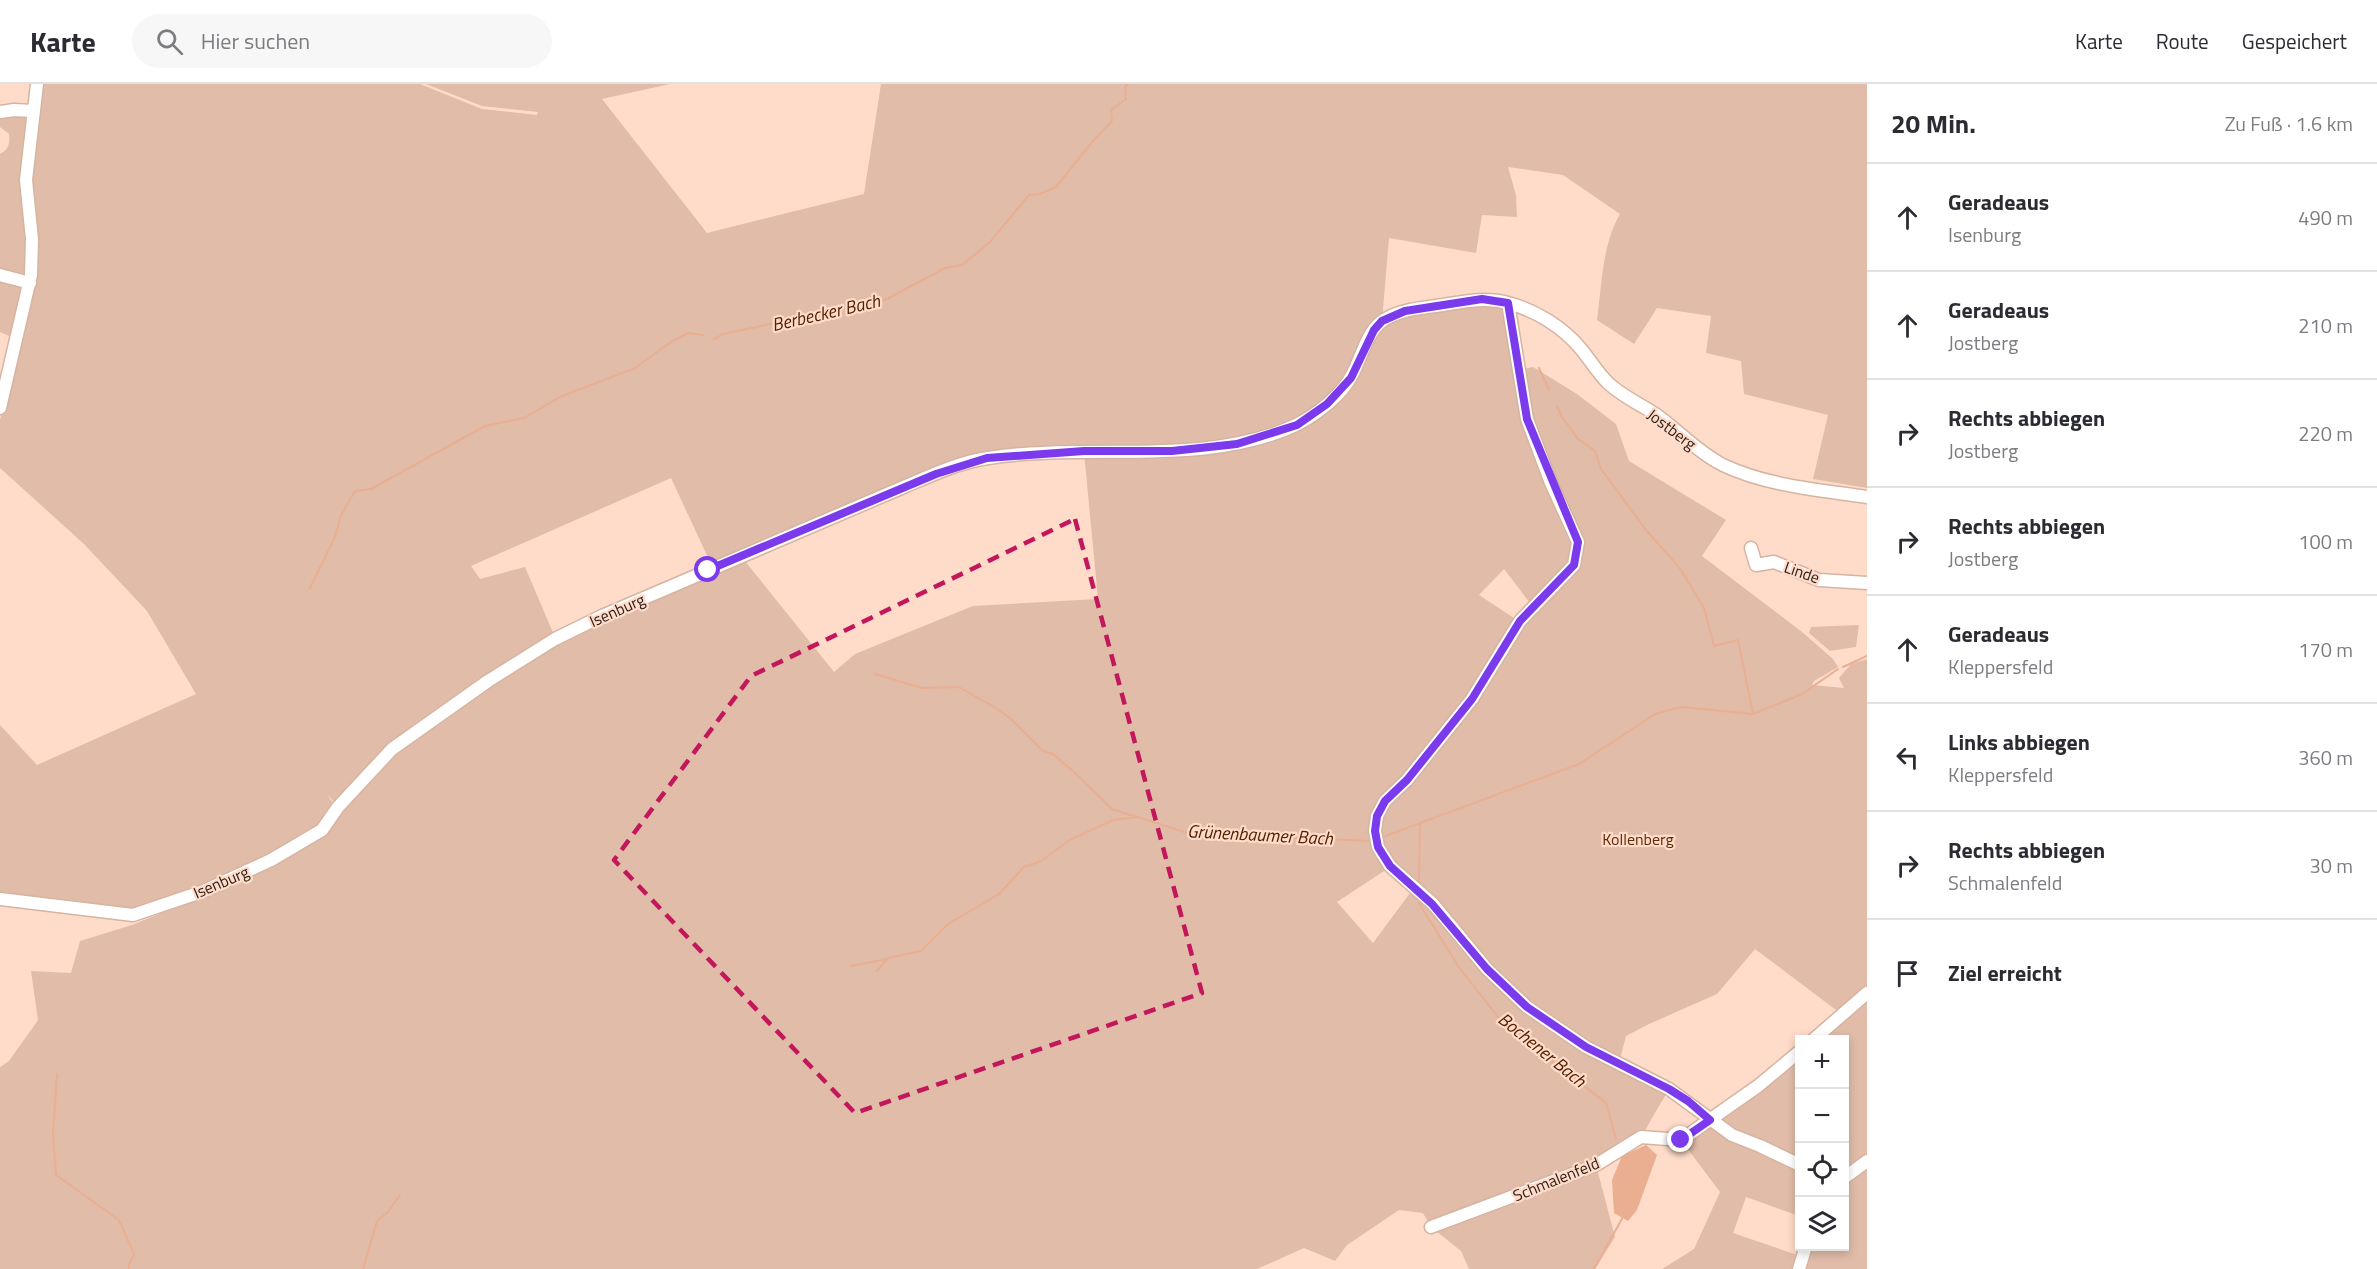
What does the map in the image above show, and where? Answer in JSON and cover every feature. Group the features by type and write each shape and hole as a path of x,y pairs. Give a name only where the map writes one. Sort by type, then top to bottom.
{"street":[{"path":"0,408 30,283 32,257 26,180 37,84"},
{"path":"0,112 33,111"},
{"path":"0,275 30,283"},
{"name":"Jostberg","path":"1297,425 1327,404 1351,378 1374,330 1382,321 1405,311 1482,299 1508,303 1539,314 1579,346 1608,382 1635,403 1658,416 1691,444 1722,465 1772,481 1867,497"},
{"path":"1508,303 1527,419 1578,542 1574,565 1520,621 1472,699 1407,780 1385,801 1377,816 1375,831 1378,847 1390,866 1432,904 1487,969 1527,1007 1586,1047 1669,1089 1732,1135 1795,1163"},
{"name":"Isenburg","path":"0,899 133,915 204,891 271,860 322,830 338,807 392,749 488,681 555,639 708,570 936,474 987,458 1084,451 1172,451 1237,444 1297,425"},
{"name":"Linde","path":"1751,548 1756,565 1774,562 1819,580 1867,583"},
{"path":"1819,1035 1867,993"},
{"name":"Schmalenfeld","path":"1431,1227 1596,1165 1641,1137 1681,1140 1758,1086 1795,1055"},
{"path":"1849,1175 1867,1161"},
{"path":"1799,1269 1804,1251"}],"highlighted area":[{"path":"1075,519 1202,993 855,1113 614,860 751,676"}],"green space":[{"name":"Kollenberg","path":"40,84 420,84 482,109 537,115 538,112 482,106 426,84 670,84 602,99 707,233 864,194 881,84 1867,84 1867,488 1813,479 1828,415 1744,394 1741,361 1706,353 1711,316 1657,308 1634,344 1597,320 1606,252 1620,214 1563,175 1508,167 1516,195 1517,217 1482,215 1476,253 1389,238 1382,321 1405,311 1508,303 1519,370 1533,367 1577,394 1616,424 1629,461 1726,520 1702,556 1802,632 1833,659 1838,667 1814,681 1812,685 1844,688 1839,678 1851,664 1867,659 1867,990 1840,1013 1755,949 1717,994 1626,1036 1619,1063 1669,1089 1641,1137 1596,1165 1615,1237 1595,1269 1469,1269 1461,1251 1431,1227 1423,1213 1399,1210 1347,1245 1335,1261 1304,1248 1257,1269 0,1269 0,1067 9,1061 38,1020 31,971 71,973 80,941 132,925 206,895 310,843 338,807 327,794 334,805 319,826 305,837 202,886 131,910 0,895 0,725 37,765 196,694 147,611 84,544 0,468 0,420 33,286 29,181","holes":["1084,452 1098,599 973,606 855,654 834,672 741,556 987,458","671,478 711,564 557,642 525,567 480,579 471,566","1504,569 1530,603 1517,620 1479,595","1390,867 1413,889 1373,943 1337,902"]},
{"path":"0,115 25,116 28,121 28,267 25,277 0,273 0,154 8,146 9,134 0,127"},
{"path":"0,277 24,287 14,338 0,332"},
{"path":"1859,625 1856,647 1830,651 1809,633 1811,627"},
{"path":"1867,998 1867,1156 1849,1170 1849,1035 1821,1035"},
{"path":"1795,1054 1795,1215 1746,1197 1733,1233 1803,1257 1797,1269 1662,1269 1694,1249 1720,1192 1681,1140"},
{"path":"1867,1168 1867,1269 1805,1269 1811,1251 1849,1251 1849,1183"}],"shaded area":[{"path":"1646,1145 1657,1155 1637,1210 1628,1221 1614,1213 1612,1180 1622,1156"}],"waterway":[{"name":"Berbecker Bach","path":"714,339 723,334 885,300 945,268 962,265 990,242 1029,195 1040,194 1056,187 1112,121 1111,110 1126,99 1125,87 1128,84"},
{"name":"Berbecker Bach","path":"310,588 335,537 341,515 355,491 371,489 485,426 524,418 560,397 635,368 671,342 688,333 703,335"},
{"path":"1539,368 1549,390"},
{"path":"1557,406 1578,439 1595,451 1601,469 1646,530 1679,567 1704,608 1714,646 1738,640 1753,714"},
{"name":"Grünenbaumer Bach","path":"1843,667 1867,656"},
{"name":"Grünenbaumer Bach","path":"1383,837 1579,764 1655,714 1681,707 1753,714 1802,694 1838,669"},
{"path":"875,674 922,688 959,687 1011,719 1043,751 1053,754 1112,809 1136,817"},
{"name":"Grünenbaumer Bach","path":"877,971 888,958 921,951 948,924 999,894 1024,867 1041,861 1070,840 1113,820 1138,817 1184,832 1370,841"},
{"name":"Bochener Bach","path":"1419,883 1420,823"},
{"name":"Bochener Bach","path":"1419,903 1458,966 1502,1022 1606,1103 1616,1139"},
{"path":"851,966 887,959"},
{"path":"57,1074 53,1133 56,1175 119,1220 134,1254 129,1269"},
{"path":"363,1269 377,1221 388,1212 400,1195"},
{"name":"Bochener Bach","path":"1594,1269 1623,1217"}],"route":[{"path":"708,570 936,474 987,458 1084,451 1172,451 1237,444 1297,425 1327,404 1351,378 1374,330 1382,321 1405,311 1482,299 1508,303 1527,419 1551,483 1578,542 1574,565 1520,621 1472,699 1407,780 1385,801 1377,816 1375,831 1378,847 1390,866 1432,904 1487,969 1527,1007 1586,1047 1669,1089 1688,1101 1710,1120 1681,1140"}]}
